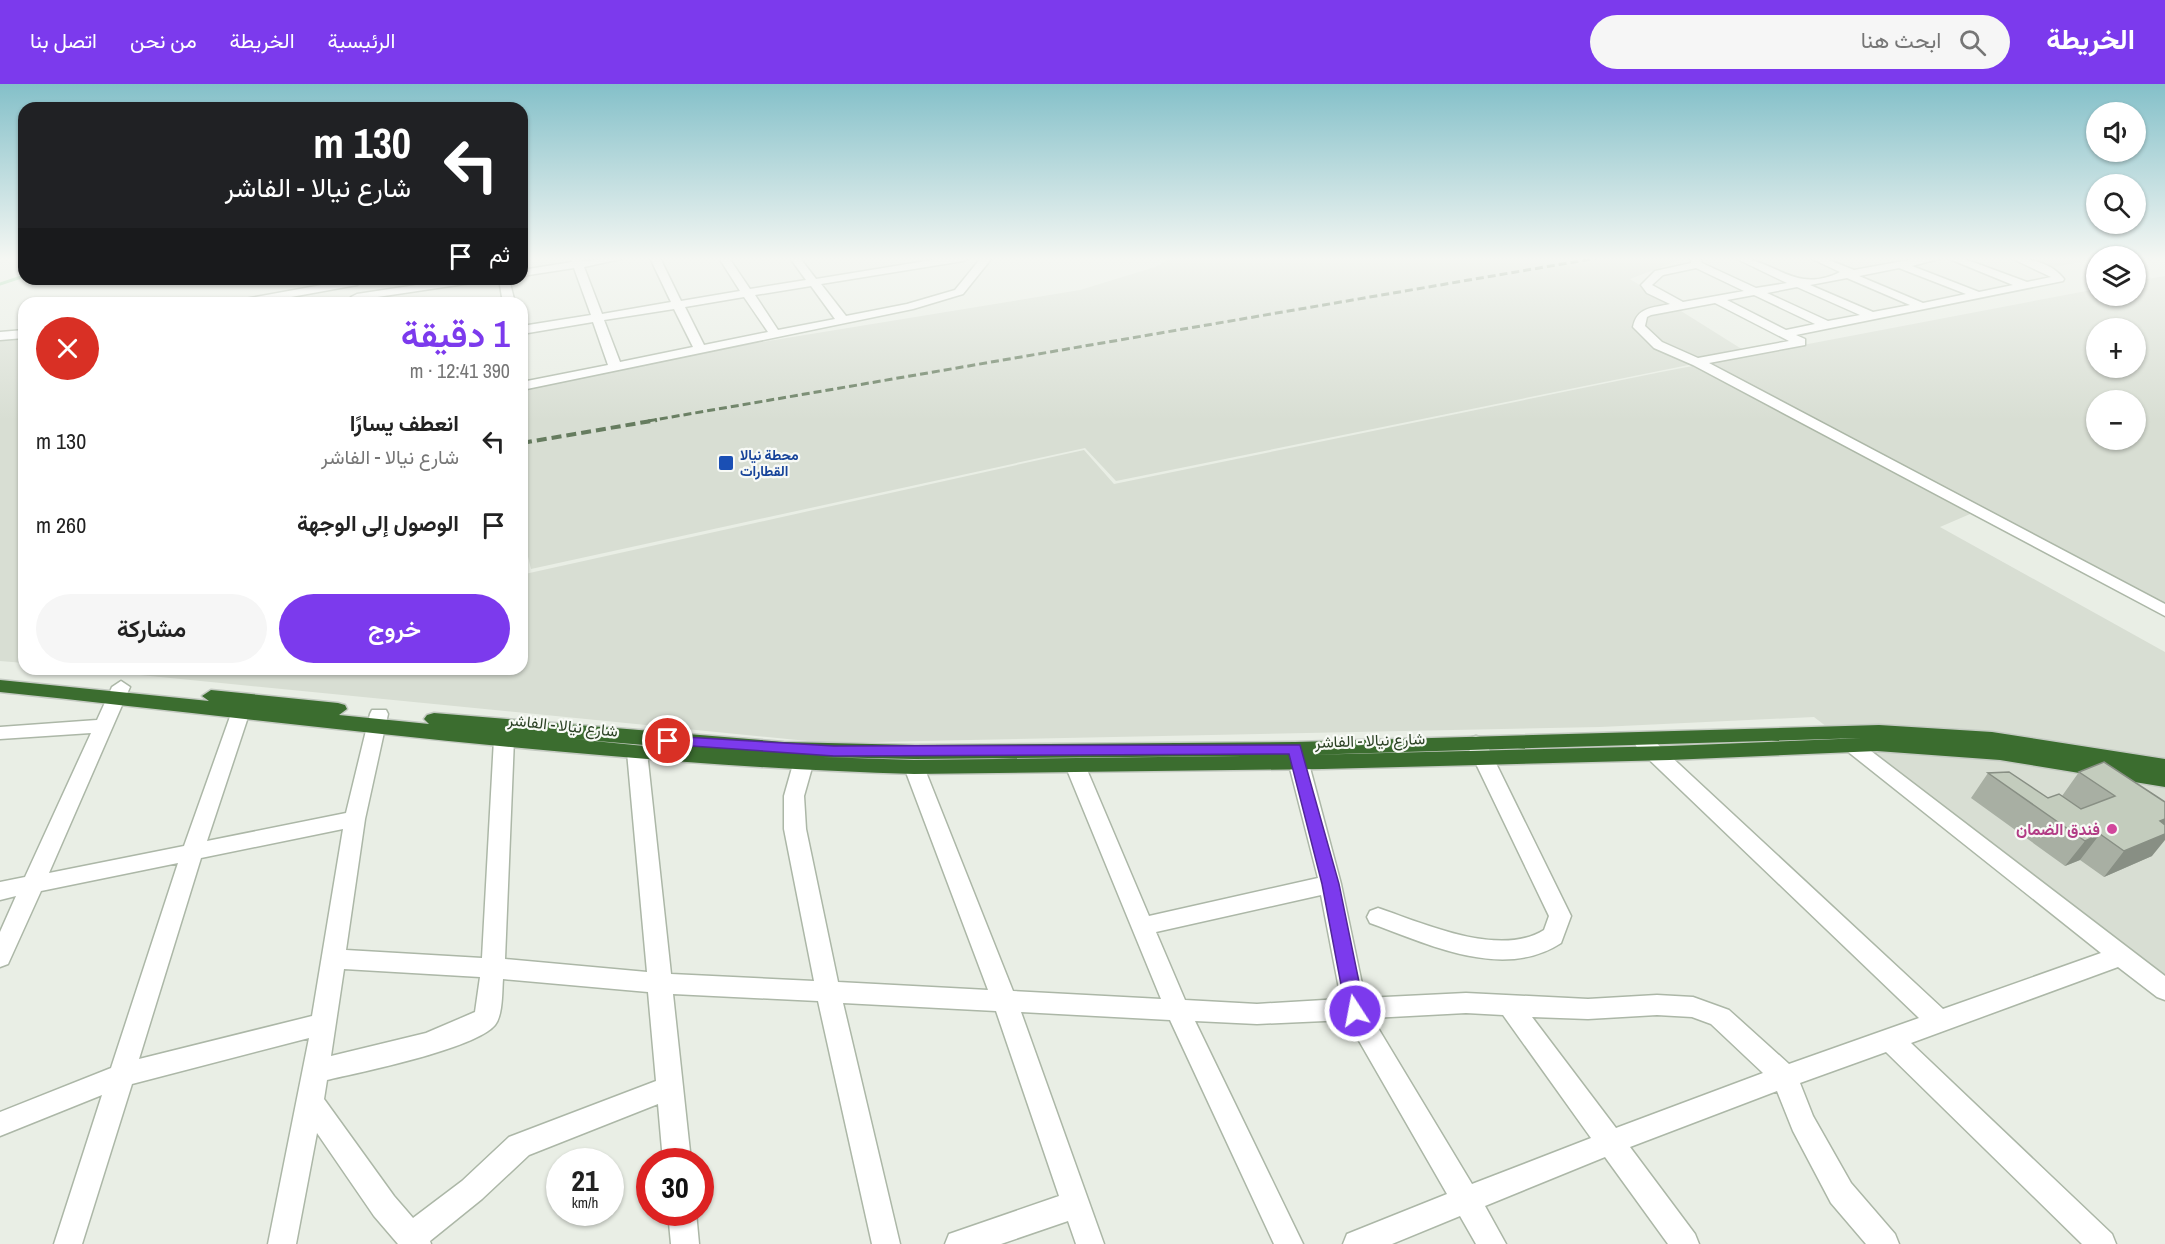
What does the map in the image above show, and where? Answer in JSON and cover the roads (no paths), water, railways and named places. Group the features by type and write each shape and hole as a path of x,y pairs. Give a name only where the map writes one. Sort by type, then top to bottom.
{"highway":[{"name":"شارع نيالا - الفاشر","path":"0,674 226,705 644,739 914,767 1075,765 1297,755 1647,746 1782,740 1912,739"},
{"name":"شارع نيالا - الفاشر","path":"0,686 119,692"},
{"name":"شارع نيالا - الفاشر","path":"377,719 504,739 637,752 804,756 1028,752 1297,755"},
{"name":"شارع نيالا - الفاشر","path":"1782,740 1847,743 1912,739"},
{"path":"1912,739 1961,749 2040,753 2165,766"},
{"path":"2040,753 2165,780"}],"street":[{"path":"595,312 615,367"},
{"path":"528,329 631,312"},
{"path":"683,312 700,350"},
{"path":"759,312 776,336"},
{"path":"837,312 844,322"},
{"path":"528,384 776,336 884,312"},
{"path":"1647,312 1641,316 1639,327 1658,345 1697,362 2165,611"},
{"path":"1697,362 1802,342 1743,312"},
{"path":"1799,312 1827,325"},
{"path":"1863,312 1872,316"},
{"path":"1787,333 1891,312"},
{"path":"0,336 18,334"},
{"path":"0,957 119,692"},
{"path":"68,1244 192,853 226,705"},
{"path":"282,1244 316,1071 321,1024 355,819 377,719"},
{"path":"0,733 104,726"},
{"path":"316,1071 399,1051 469,1029 486,1018 493,968 504,739"},
{"path":"1847,743 2165,990"},
{"path":"1647,746 1938,1020"},
{"path":"1378,917 1444,938 1497,950 1532,947 1553,936 1560,916 1479,749"},
{"path":"637,752 676,1148"},
{"path":"1297,755 1330,884 1355,1011 1492,1244"},
{"path":"804,756 795,796 795,829 828,992 886,1244"},
{"path":"1075,765 1177,1009 1289,1244"},
{"path":"914,767 1005,1002 1090,1244"},
{"path":"0,891 355,819"},
{"path":"1143,926 1330,884"},
{"path":"1357,1244 1611,1141 1938,1020 2121,956"},
{"path":"332,959 493,968 659,983 1257,1014 1355,1011 1466,1003 1588,1009 1657,1005 1693,1007 1720,1017 1784,1076 1802,1122 1841,1192 1885,1244"},
{"path":"1509,1004 1685,1244"},
{"path":"0,1124 123,1075 321,1024"},
{"path":"1889,1038 2102,1244"},
{"path":"310,1101 384,1206 415,1241 519,1146 670,1088"},
{"path":"959,1244 1077,1204"},
{"path":"683,1226 685,1244"}],"railway":[{"path":"648,421 1282,312"},
{"path":"528,442 657,420"}],"place":[{"name":"محطة نيالا القطارات","path":"726,463"},
{"name":"فندق الضمان","path":"2112,829"}]}
